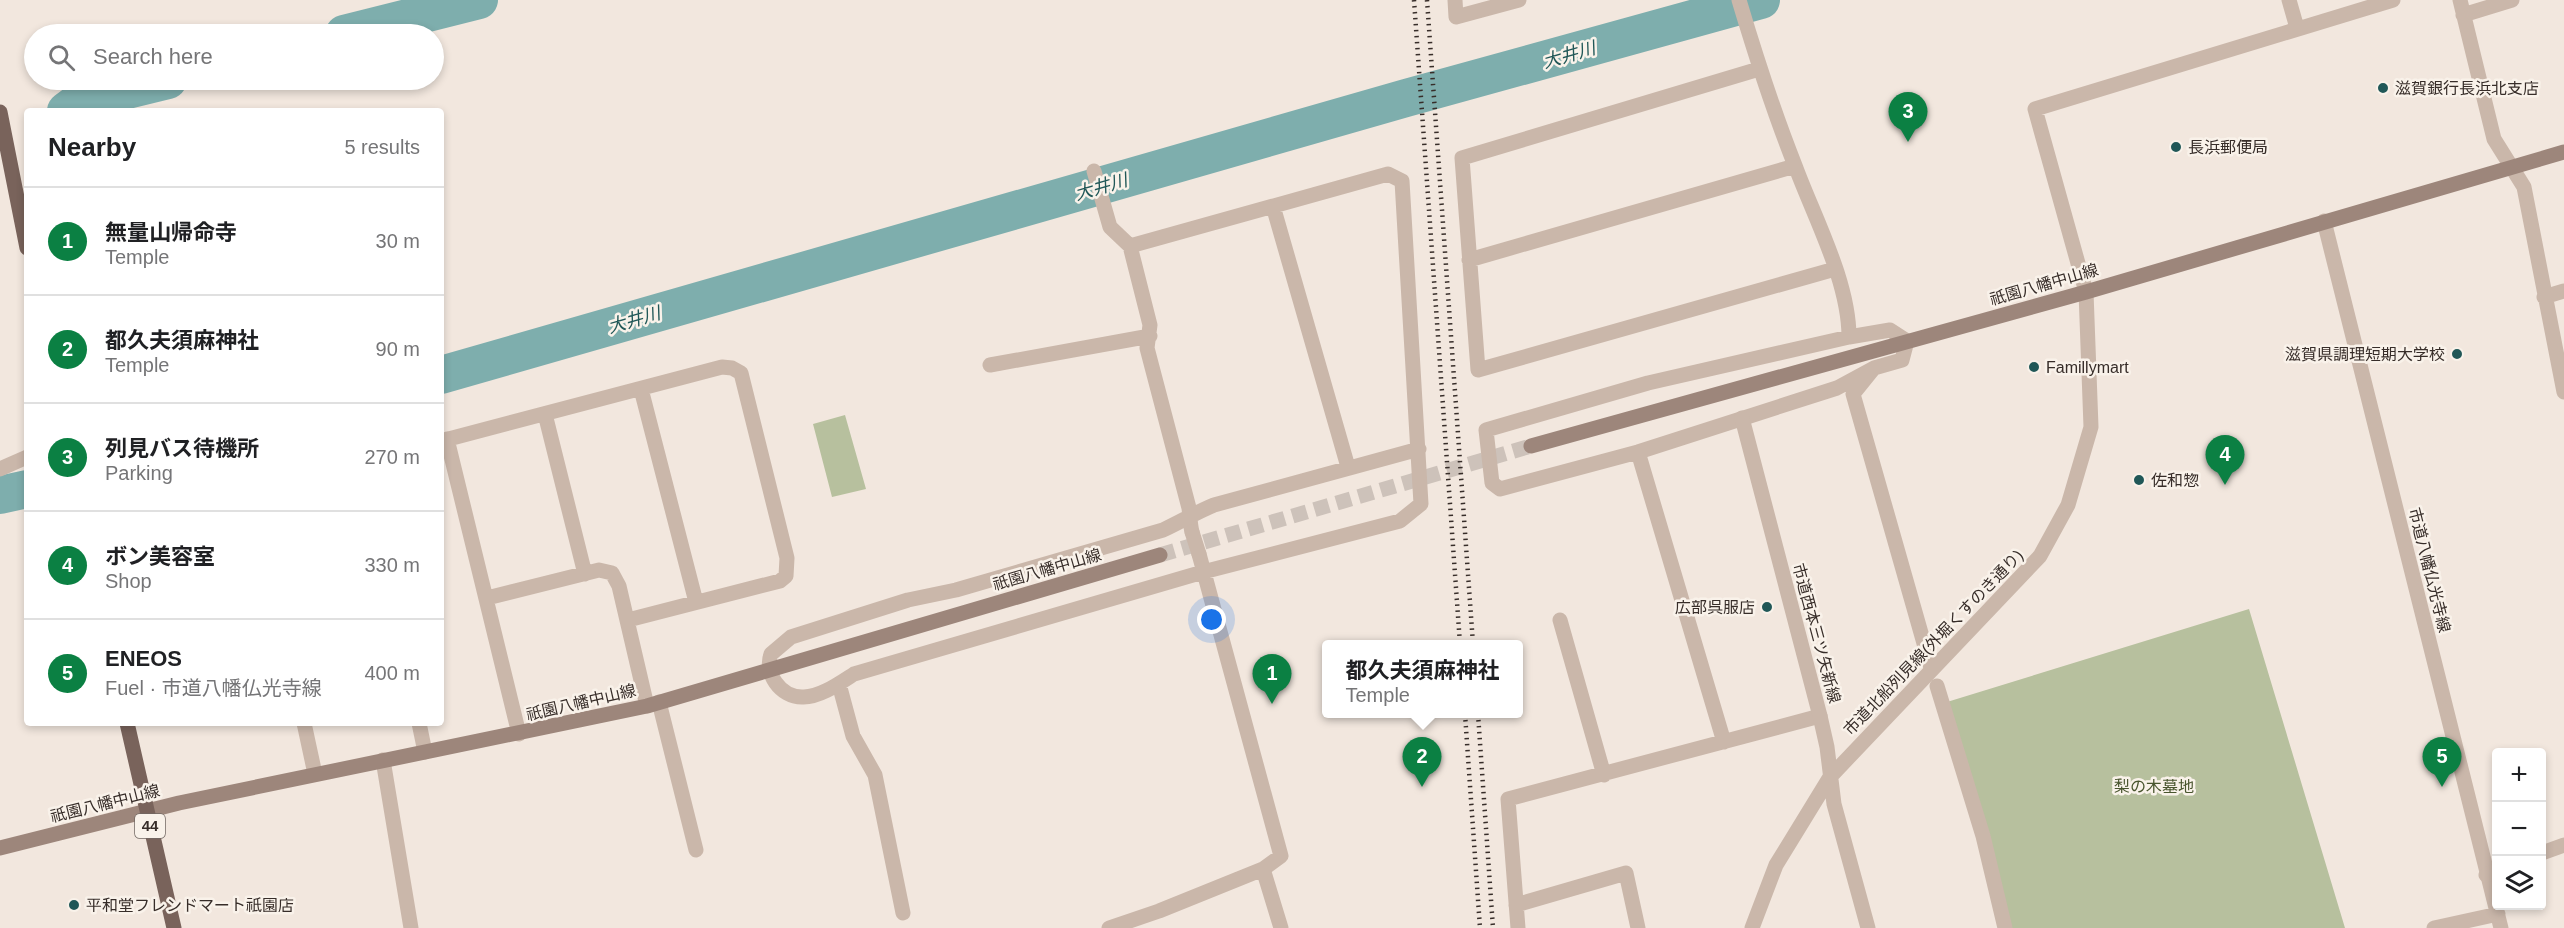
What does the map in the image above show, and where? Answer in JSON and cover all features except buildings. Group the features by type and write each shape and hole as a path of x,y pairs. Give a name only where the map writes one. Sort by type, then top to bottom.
{"main road":[{"path":"0,112 24,233"},
{"name":"祇園八幡中山線","path":"1532,446 2086,292 2564,152"},
{"name":"祇園八幡中山線","path":"0,848 147,811 653,704 1160,555"},
{"name":"44","path":"128,726 174,928"}],"street":[{"path":"1455,0 1456,17 1519,0"},
{"path":"1739,0 1759,69 1835,269 1849,323 1849,337"},
{"path":"2289,0 2297,28 2393,0"},
{"path":"2512,0 2462,8 2494,139 2524,187 2564,392"},
{"name":"市道北船列見線(外堀くすのき通り)","path":"1752,928 1776,866 1830,777 1931,668 2040,556 2068,505 2091,427 2086,292 2035,109 2297,28"},
{"path":"1759,69 1462,158 1478,370 1835,269"},
{"path":"1469,260 1795,166"},
{"path":"1095,174 1110,227 1130,246 1150,325 1147,348 1203,572 1281,856 1263,869 1159,911 1108,928"},
{"path":"1130,246 1388,174 1402,181 1419,449 1421,504 1400,521 1203,572 854,674 840,684 802,697 781,687 773,680 768,670 771,654 791,637 908,600 956,590 1191,524 1214,505 1419,449"},
{"path":"1273,206 1348,468"},
{"name":"市道八幡仏光寺線","path":"2324,221 2491,873 2499,921"},
{"path":"2544,297 2564,291"},
{"path":"1890,330 1907,341 1902,360 1874,368 1837,388 1638,452 1500,489 1492,483 1486,430 1648,383 1849,337 1890,330"},
{"path":"990,364 1150,336"},
{"path":"519,734 488,598 444,440 722,367 737,370 742,377 788,558 788,572 780,581 628,620"},
{"path":"1874,368 1854,394 1931,668"},
{"path":"641,389 696,602"},
{"path":"545,414 585,574"},
{"name":"市道西本三ツ矢新線","path":"1742,418 1820,716 1827,747 1834,804 1868,928"},
{"path":"1638,452 1724,742"},
{"path":"0,469 24,458"},
{"path":"488,598 604,570 614,575 696,850"},
{"path":"1560,620 1604,775"},
{"path":"840,684 853,736 875,775 903,913"},
{"path":"1938,686 1983,836 2005,928"},
{"path":"1518,928 1508,799 1820,716"},
{"path":"305,726 315,774"},
{"path":"420,726 425,752"},
{"path":"383,760 411,928"},
{"path":"2546,852 2564,844"},
{"path":"1263,869 1281,928"},
{"path":"1516,905 1626,873 1638,928"},
{"path":"2434,928 2499,921"}],"green space":[{"path":"845,415 866,489 832,497 813,424"},
{"name":"梨の木墓地","path":"2249,609 2345,928 2007,928 1947,702"}],"waterway":[{"path":"384,24 479,0"},
{"name":"大井川","path":"444,374 1406,98 1761,0"},
{"path":"70,108 78,102 127,90"},
{"name":"大井川","path":"0,495 24,490"}],"tunnel":[{"path":"1160,555 1531,446"}],"railway":[{"path":"1414,0 1460,640"},
{"path":"1427,0 1473,640"},
{"path":"1465,718 1480,928"},
{"path":"1478,718 1493,928"}],"place":[{"name":"滋賀銀行長浜北支店","path":"2383,88"},
{"name":"列見バス待機所","path":"1908,142"},
{"name":"長浜郵便局","path":"2176,147"},
{"name":"滋賀県調理短期大学校","path":"2457,354"},
{"name":"Famillymart","path":"2034,367"},
{"name":"佐和惣","path":"2139,480"},
{"name":"ボン美容室","path":"2225,485"},
{"name":"広部呉服店","path":"1767,607"},
{"name":"無量山帰命寺","path":"1272,704"},
{"name":"都久夫須麻神社","path":"1422,787"},
{"name":"ENEOS","path":"2442,787"},
{"name":"平和堂フレンドマート祇園店","path":"74,905"}]}
